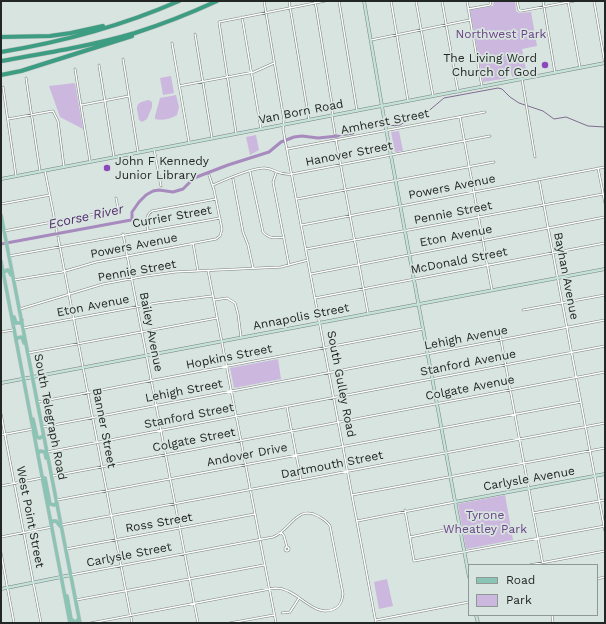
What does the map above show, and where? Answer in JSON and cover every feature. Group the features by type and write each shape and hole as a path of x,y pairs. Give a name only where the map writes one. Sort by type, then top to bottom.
{"highway":[{"path":"1,52 86,34 142,16 179,1"},
{"path":"1,61 115,38 177,18 218,1"},
{"path":"1,38 50,36 71,33 142,16"},
{"path":"1,79 20,71 171,23 177,18"},
{"path":"1,75 20,71"}],"main road":[{"path":"364,1 385,124 468,571"},
{"name":"Van Born Road","path":"1,179 236,133 605,64"},
{"name":"South Telegraph Road","path":"1,215 80,623"},
{"path":"1,238 4,233"},
{"name":"South Telegraph Road","path":"1,261 3,281 7,291 70,623"},
{"name":"Annapolis Street","path":"1,383 605,269"},
{"path":"3,274 6,270 11,273 19,307"},
{"path":"7,291 14,321 19,323 22,320"},
{"path":"16,341 18,337 23,339 31,370"},
{"path":"28,402 33,415 37,435 40,438 44,434"},
{"path":"38,454 40,451 45,452 50,476 54,486"},
{"path":"41,469 46,482 50,504 54,505 57,501"},
{"name":"Carlysle Avenue","path":"455,502 605,474"},
{"path":"52,525 54,521 59,523 66,551"},
{"name":"Carlysle Street","path":"1,588 71,575"},
{"path":"64,589 68,599 72,619 76,622 79,618"}],"street":[{"name":"South Gulley Road","path":"264,1 284,120 285,139 376,622"},
{"path":"289,1 310,120"},
{"path":"236,133 219,22 325,1"},
{"path":"339,1 357,111"},
{"path":"391,1 408,101"},
{"path":"416,1 433,96"},
{"path":"442,1 458,92"},
{"path":"466,1 482,87"},
{"path":"468,9 490,5 492,4 492,1"},
{"path":"517,1 519,10 574,1"},
{"path":"543,1 555,73"},
{"path":"594,1 605,64"},
{"path":"315,2 333,110 332,116 335,134"},
{"path":"568,2 580,68"},
{"path":"242,17 261,129"},
{"path":"371,40 470,20"},
{"path":"195,34 212,138"},
{"path":"172,43 189,142"},
{"path":"123,59 138,152"},
{"path":"179,86 264,69 275,63"},
{"path":"99,65 114,157"},
{"path":"75,69 90,161"},
{"path":"26,78 40,171"},
{"path":"522,79 525,104 535,156"},
{"path":"3,87 16,176"},
{"path":"81,105 129,96"},
{"path":"8,119 54,111 58,121 64,167"},
{"name":"Amherst Street","path":"287,149 386,129 485,112"},
{"path":"460,116 492,290"},
{"name":"Hanover Street","path":"213,185 250,171 264,168 284,175 292,174 490,136"},
{"path":"336,140 368,314"},
{"path":"154,149 161,186"},
{"path":"297,199 494,162"},
{"name":"Powers Avenue","path":"302,225 605,167"},
{"path":"598,168 605,204"},
{"path":"45,170 57,232"},
{"path":"250,171 263,230 267,236 274,238 284,237"},
{"path":"276,172 273,182 289,265"},
{"name":"Powers Avenue","path":"14,280 65,271 96,262 214,240 219,237 222,231 213,185 209,175"},
{"path":"232,178 243,232 248,245 253,268"},
{"name":"Bayhan Avenue","path":"539,179 605,532"},
{"name":"Pennie Street","path":"306,249 603,194"},
{"path":"1,204 50,195"},
{"path":"4,233 118,209 116,198"},
{"path":"148,231 146,218 152,211 216,199"},
{"name":"Eton Avenue","path":"311,274 605,217"},
{"name":"Currier Street","path":"9,256 123,234 220,218"},
{"name":"Bailey Avenue","path":"123,234 198,623"},
{"name":"Banner Street","path":"58,236 132,623"},
{"path":"193,243 198,271"},
{"name":"McDonald Street","path":"316,298 605,243"},
{"name":"Pennie Street","path":"19,307 103,284 156,274 281,267 308,260"},
{"path":"208,270 276,623"},
{"path":"523,310 605,295"},
{"name":"Eton Avenue","path":"23,328 137,306 213,296"},
{"path":"214,300 227,298 235,303 241,337"},
{"path":"28,353 217,318"},
{"name":"Lehigh Avenue","path":"329,373 605,320"},
{"name":"Hopkins Street","path":"38,402 423,329"},
{"path":"1,332 14,330"},
{"path":"500,335 543,564 605,551"},
{"name":"Stanford Avenue","path":"334,397 605,346"},
{"name":"Colgate Avenue","path":"339,422 605,372"},
{"name":"Lehigh Street","path":"42,427 329,373"},
{"name":"Stanford Street","path":"47,452 334,397"},
{"name":"Andover Drive","path":"57,501 581,402"},
{"path":"287,406 301,480"},
{"name":"West Point Street","path":"1,414 41,623"},
{"name":"Colgate Street","path":"52,476 339,422"},
{"name":"Dartmouth Street","path":"61,525 605,423"},
{"path":"1,435 33,429"},
{"path":"352,495 605,448"},
{"path":"1,486 43,478"},
{"path":"533,513 605,500"},
{"path":"357,521 455,502"},
{"path":"405,511 414,561 604,526"},
{"path":"91,623 269,590 283,589 289,591 317,609 324,611 334,609 338,606 341,601 343,591 331,527 324,519 316,514 307,513 298,516 282,532 287,547"},
{"name":"Ross Street","path":"66,551 255,514"},
{"path":"1,537 24,533 52,525"},
{"path":"410,537 460,527"},
{"name":"Carlysle Street","path":"71,575 273,537 282,532"},
{"path":"1,553 14,623"},
{"path":"76,600 264,565"},
{"path":"282,613 291,611 299,598"},
{"path":"376,622 468,602"},
{"path":"230,623 274,615"}],"green space":[{"name":"Northwest Park","path":"494,1 515,1 516,11 519,13 531,12 537,46 522,49 527,74 512,77 510,67 507,68 508,78 483,82 470,10 493,6"},
{"path":"171,76 174,93 163,95 160,78"},
{"path":"75,83 83,129 60,117 49,86"},
{"path":"176,95 179,107 177,115 172,118 160,120 155,119 160,98"},
{"path":"149,100 152,102 152,107 147,119 142,122 139,120 137,106 144,101"},
{"path":"399,131 403,151 395,152 391,132"},
{"path":"256,135 259,150 250,155 246,137"},
{"path":"278,359 281,379 234,388 230,368"},
{"name":"Tyrone Wheatley Park","path":"505,495 513,540 466,549 458,504"},
{"path":"387,579 393,606 379,609 374,582"}],"waterway":[{"name":"Ecorse River","path":"387,126 400,125 408,120 425,114 444,98 498,88 502,89 519,103 543,111 554,119 566,117 588,126 605,127"},
{"name":"Ecorse River","path":"338,136 353,134 360,128 384,126"},
{"name":"Ecorse River","path":"1,244 131,220 132,212 139,202 153,191 159,190 173,192 183,189 194,178 269,152 281,142 294,137 302,136 318,138 338,136"}],"place":[{"name":"The Living Word Church of God","path":"545,65"},
{"name":"John F Kennedy Junior Library","path":"107,168"}]}
